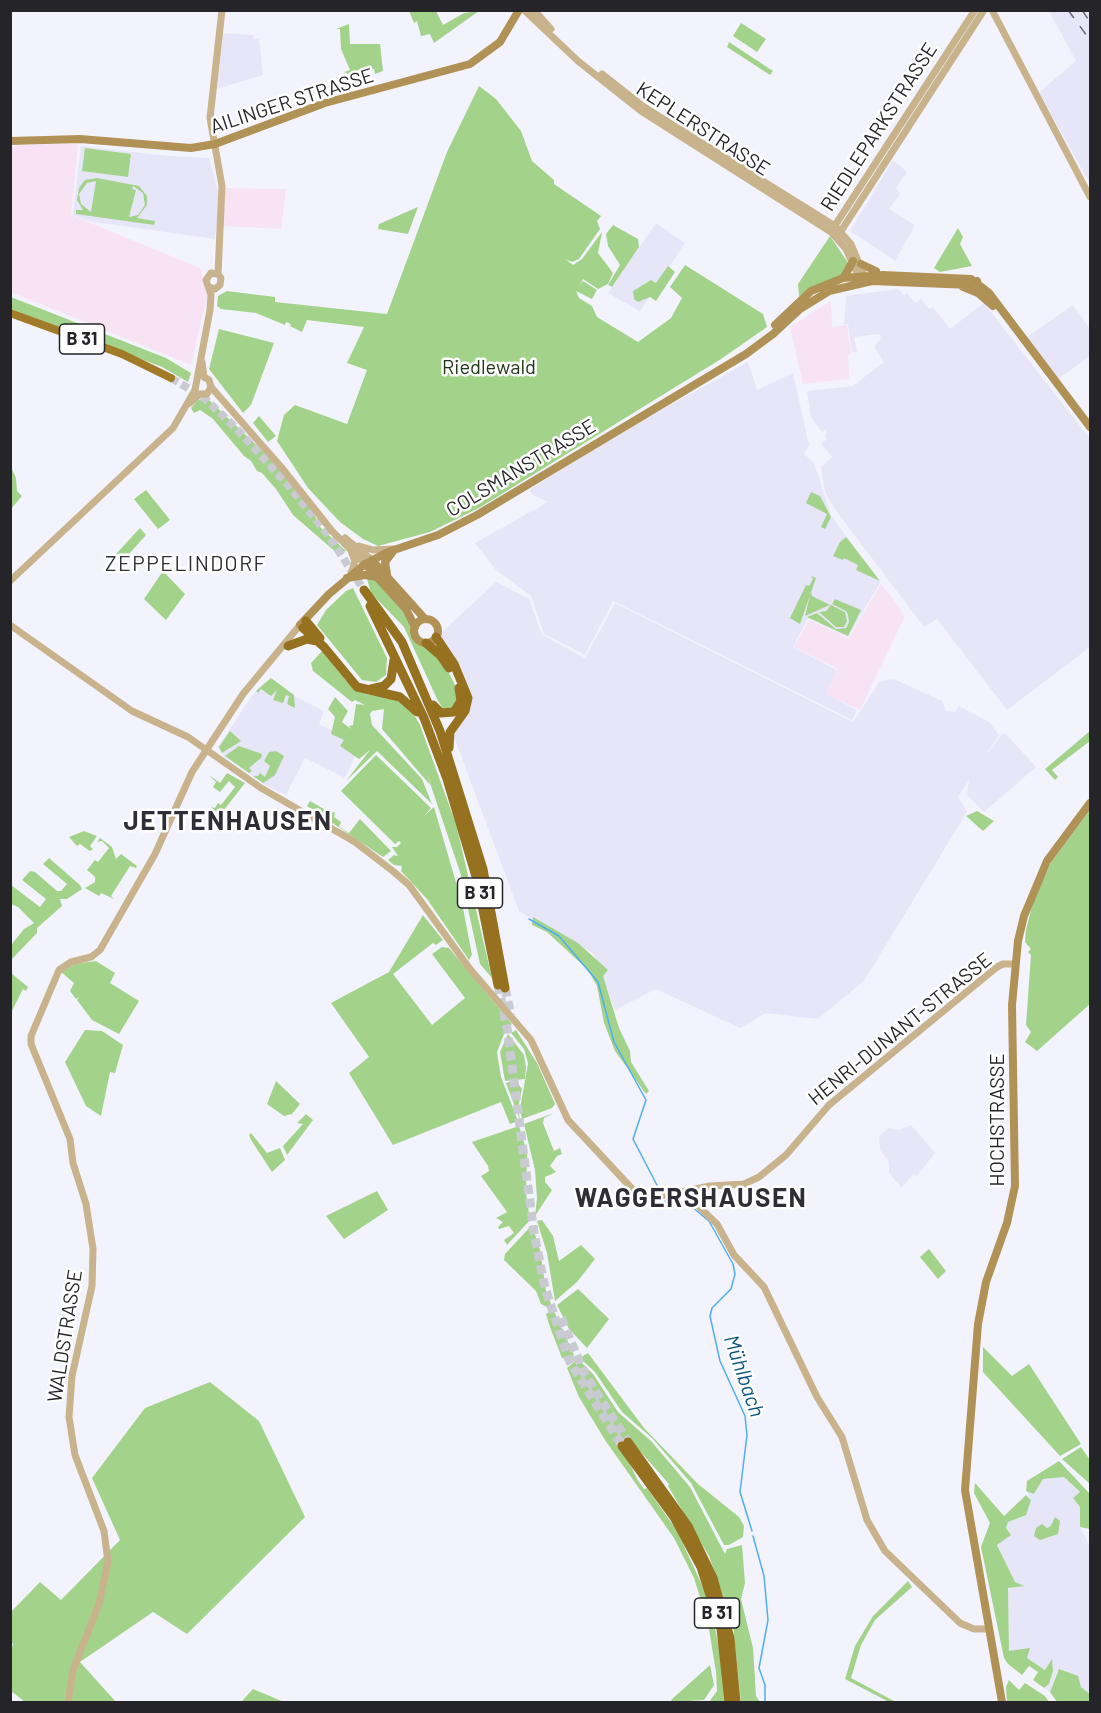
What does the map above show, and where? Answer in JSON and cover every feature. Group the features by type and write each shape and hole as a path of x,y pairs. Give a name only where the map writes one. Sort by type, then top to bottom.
{"highway":[{"name":"B 31","path":"364,590 400,638 423,687 454,771 489,895 502,987 471,858 447,779 427,725 364,590"},
{"path":"303,624 351,683 363,690 400,697 415,709 427,725"},
{"path":"303,624 351,678 366,688 379,688 391,679 394,667 392,652"},
{"path":"436,637 454,664 468,698 465,711 449,738 454,771"},
{"path":"288,646 307,639 319,642"},
{"path":"423,687 441,713 450,714 460,706 459,690 448,665 426,643"},
{"name":"B 31","path":"729,1702 722,1635 701,1567 666,1505 625,1444 688,1526 713,1578 730,1638 736,1702"}],"main road":[{"name":"AILINGER STRASSE","path":"10,141 80,139 191,148 215,144 326,103 470,64 500,42 519,10"},
{"path":"843,278 850,270 853,261"},
{"path":"861,264 883,275"},
{"path":"863,277 883,275 956,277 977,281 1087,424 1090,434"},
{"name":"COLSMANSTRASSE","path":"303,624 349,576 368,562 463,523 758,345 813,299 863,277"},
{"name":"COLSMANSTRASSE","path":"758,345 802,297 822,285 843,278 863,277 960,284 978,293 993,307 1027,347"},
{"path":"960,284 971,285 977,281"},
{"name":"B 31","path":"10,313 130,358 171,378"},
{"path":"368,562 384,578 425,619 436,625 436,637 426,643 415,637 415,627 411,616 384,578 385,561 395,549"},
{"path":"349,576 365,575 384,578"},
{"path":"415,627 425,619"},
{"name":"HOCHSTRASSE","path":"1002,1702 971,1536 964,1475 973,1406 980,1305 1007,1223 1015,1186 1012,1015 1015,964 1024,916 1037,879 1058,843 1090,804"}],"street":[{"path":"215,274 223,197 210,118 222,10"},
{"name":"KEPLERSTRASSE","path":"524,10 578,61 649,117 836,230 863,277"},
{"name":"KEPLERSTRASSE","path":"534,10 581,58 644,107 836,230 861,264 863,277"},
{"name":"RIEDLEPARKSTRASSE","path":"836,230 975,10"},
{"name":"RIEDLEPARKSTRASSE","path":"836,230 984,10"},
{"path":"992,10 1090,198"},
{"path":"211,301 206,278 215,274"},
{"path":"215,274 222,281 211,301 201,378 194,385 226,406 282,468 317,512 368,562"},
{"path":"209,287 217,288"},
{"path":"10,581 160,443 188,404 210,382 201,378"},
{"path":"352,545 374,550 395,549"},
{"path":"349,576 355,561 352,545"},
{"name":"COLSMANSTRASSE","path":"255,680 288,646 303,624"},
{"name":"COLSMANSTRASSE","path":"31,1044 35,1024 56,975 63,966 91,957 104,945 154,854 192,772 255,680 303,624"},
{"name":"HENRI-DUNANT-STRASSE","path":"10,625 132,711 177,732 261,788 356,842 409,885 470,969 531,1040 568,1120 637,1194 661,1196 710,1186 744,1184 759,1177 786,1155 829,1105 997,967 1003,964 1015,964"},
{"name":"WALDSTRASSE","path":"31,1044 70,1139 73,1163 88,1215 93,1249 92,1286 72,1376 69,1417 75,1455 104,1532 108,1562 99,1604 74,1670 68,1702"},
{"path":"689,1191 695,1203 717,1224 731,1251 764,1287 817,1397 842,1437 867,1520 885,1551 960,1623 975,1629 989,1629"}],"shaded area":[{"path":"1049,11 1090,11 1090,184 1039,92 1076,61"},
{"path":"223,33 253,35 254,39 259,38 263,75 217,89"},
{"path":"78,143 71,215 200,268 208,292 191,365 11,292 11,146"},
{"path":"81,146 168,156 209,158 220,198 215,239 88,221 73,215"},
{"path":"893,160 907,172 896,188 900,194 889,209 915,225 895,261 850,231"},
{"path":"226,188 286,189 281,229 223,226"},
{"path":"656,223 685,243 640,311 608,293"},
{"path":"898,289 904,295 907,293 915,303 921,299 929,309 933,307 950,329 984,303 1090,439 1090,647 1007,710 937,619 924,627 834,508 825,492 821,467 832,457 821,444 827,439 825,436 827,433 825,430 822,432 811,418 807,391 853,386 884,362 874,347 881,338 879,334 854,337 857,352 852,352 848,324 844,324 846,296"},
{"path":"831,301 832,327 847,325 851,353 848,356 849,379 803,384 790,327"},
{"path":"1073,305 1090,329 1090,356 1057,380 1025,338"},
{"path":"748,362 757,390 793,373 809,445 804,454 814,463 831,515 880,583 848,637 808,618 793,647 837,670 826,694 857,710 852,720 613,601 585,655 544,634 531,596 496,570 475,543 548,502 533,495 529,490 605,441"},
{"path":"496,582 529,599 542,635 585,658 615,603 853,722 880,681 894,679 942,701 946,711 955,712 959,706 989,722 999,735 984,758 1002,734 1006,734 1036,767 984,812 967,795 969,780 958,797 967,812 864,981 818,1019 766,1013 740,1028 656,989 615,1010 594,954 519,911 454,737 469,700 442,641 441,633"},
{"path":"881,584 903,612 904,618 860,710 826,694 838,669 794,647 809,620 849,638"},
{"path":"265,682 324,711 319,724 360,744 345,778 305,758 286,795 265,785 224,756 218,747 251,697"},
{"path":"911,1125 935,1153 917,1176 913,1174 902,1188 889,1173 889,1162 880,1150 879,1136 889,1128 899,1130"},
{"path":"1064,1477 1080,1493 1080,1527 1090,1546 1090,1694 1057,1671 1050,1692 1044,1688 1049,1684 1053,1671 1052,1660 1046,1670 1027,1658 1029,1649 1009,1651 1008,1588 1022,1586 1015,1582 997,1544 1010,1535 1006,1527 1008,1522 1031,1500 1026,1491 1035,1494 1043,1479"}],"green space":[{"path":"409,11 436,11 443,25 464,13 479,11 434,43 430,34 421,36 417,21 414,23"},
{"path":"741,23 766,39 757,52 733,36"},
{"path":"349,24 350,44 380,44 383,71 375,74 374,69 358,74 360,85 357,86 355,77 344,72 350,70 341,49 340,29 336,29"},
{"path":"729,42 773,71 770,75 727,47"},
{"name":"Riedlewald","path":"479,86 496,99 521,131 532,161 554,180 554,184 601,216 597,221 600,229 579,259 572,262 565,259 573,265 582,259 602,232 598,253 613,273 608,284 598,289 583,279 580,285 583,281 597,290 592,299 576,291 579,298 592,306 597,317 638,342 671,318 682,298 670,287 685,265 763,314 767,327 721,359 479,508 430,532 378,546 363,539 340,522 308,488 277,441 284,415 295,405 347,424 367,370 347,363 364,327 307,320 302,332 290,326 291,324 286,322 285,325 256,313 221,309 217,306 218,296 227,291 275,297 275,302 387,314 447,152"},
{"path":"85,148 131,154 128,177 82,171"},
{"path":"97,178 139,186 147,196 147,205 137,218 155,221 154,225 76,214 76,210 83,210 77,200 79,188 85,180","holes":["96,181 91,212 81,204 79,194 87,183","133,186 143,193 145,205 138,215 129,217 136,190 132,189"]},
{"path":"418,207 408,234 378,229 379,224"},
{"path":"613,225 638,239 639,247 612,287 608,285 620,265 608,246 606,234"},
{"path":"958,228 963,237 960,244 972,266 940,272 934,268"},
{"path":"830,236 849,264 844,274 799,296 798,284"},
{"path":"668,266 675,272 656,301 650,297 638,302 634,299 633,291 651,280 656,283"},
{"path":"11,297 166,358 191,373 188,382 162,367 11,309"},
{"path":"219,329 274,343 251,405 243,413 209,369"},
{"path":"208,399 271,459 313,511 319,526 346,551 338,554 293,515 276,489 262,473 257,471 251,461 244,456 213,419 200,410 194,413 191,408 198,400"},
{"path":"259,416 276,436 268,442 253,423"},
{"path":"11,467 16,478 17,491 22,496 11,509"},
{"path":"146,490 170,520 158,529 134,499"},
{"path":"811,492 820,496 831,517 825,529 821,527 827,514 806,503"},
{"path":"140,528 146,535 122,562 115,555"},
{"path":"846,537 880,581 856,570 858,565 844,558 843,560 833,556 840,542"},
{"path":"163,571 185,594 166,620 144,599"},
{"path":"811,576 816,578 800,624 790,618 806,585 809,586 813,579"},
{"path":"367,579 378,580 406,613 411,623 414,639 444,663 455,685 459,701 455,708 444,710 438,701 404,627 371,593"},
{"path":"353,588 387,658 386,675 376,682 362,680 317,625 326,610 346,591"},
{"path":"811,591 812,596 830,605 805,616"},
{"path":"835,599 861,610 848,636 807,617 817,613 836,629 846,628 849,622 848,615 846,611 832,604"},
{"path":"831,605 845,612 847,621 844,627 836,627 819,612 826,611"},
{"path":"322,651 347,682 366,694 395,699 410,708 420,725 456,824 492,978 480,964 460,872 427,774 430,785 382,729 384,709 372,711 370,714 372,725 422,779 432,804 377,751 346,781 370,750 359,759 340,746 344,740 331,734 335,717 328,709 335,697 348,711 342,722 351,729 349,726 353,725 356,704 365,705 355,700 352,702 313,671 311,663"},
{"path":"271,678 294,695 295,708 287,704 289,696 286,695 283,703 273,700 277,690 271,696 261,689 258,693 256,691"},
{"path":"230,731 241,741 222,753 219,747"},
{"path":"1090,731 1090,741 1052,770 1058,777 1055,780 1045,769"},
{"path":"239,746 262,754 261,758 249,768 252,771 249,773 225,756"},
{"path":"276,751 284,756 275,775 263,783 253,776 258,776 260,773 265,777 270,766 264,761 269,752"},
{"path":"376,755 431,808 424,816 434,807 462,903 472,955 469,960 427,899 401,871 402,866 394,865 388,860 394,855 398,856 392,847 397,847 401,843 399,841 395,844 341,791"},
{"path":"227,773 245,783 220,815 211,807 215,808 218,803 221,805 235,787 229,781 220,792 213,787 216,782 209,775 220,783"},
{"path":"310,801 331,813 335,812 334,817 341,822 339,827 349,833 360,819 391,851 383,857 307,806"},
{"path":"1090,810 1090,1004 1037,1051 1025,1042 1031,1032 1026,1025 1031,955 1028,952 1031,949 1025,942 1026,930 1034,898 1052,861"},
{"path":"977,811 994,821 983,831 966,816"},
{"path":"84,831 97,836 90,846 93,849 90,851 80,844 77,846 69,837"},
{"path":"100,838 112,847 116,859 121,854 137,866 136,868 130,866 111,896 114,899 101,893 99,896 85,888 95,882 95,877 87,870 95,860 98,862 109,848 102,841 97,842"},
{"path":"49,858 82,889 67,899 60,899 62,906 37,928 37,933 11,960 11,945 24,929 34,923 18,907 11,904 11,885 40,907 46,899 22,880 30,871 35,872 57,891 61,891 67,884 43,864"},
{"path":"423,915 443,940 436,945 433,943 393,974 432,1025 465,998 432,954 442,947 449,948 512,1024 504,1034 497,1052 501,1077 518,1121 510,1124 501,1102 393,1145 349,1073 369,1057 331,1003 389,972"},
{"path":"533,917 578,943 608,970 603,976 619,1028 630,1051 631,1062 649,1091 646,1094 615,1051 604,1023 597,986 588,970 547,932 532,925"},
{"path":"96,961 115,973 110,983 139,1001 119,1034 92,1020 77,1000 79,997 76,999 70,991 74,983 61,972 75,964"},
{"path":"11,973 28,987 26,991 23,989 11,1013"},
{"path":"85,1030 102,1031 123,1045 115,1073 110,1072 101,1116 86,1106 65,1062"},
{"path":"516,1030 537,1063 555,1104 552,1108 522,1119 520,1109 528,1063 524,1049 511,1033"},
{"path":"508,1034 524,1055 525,1079 505,1081 500,1052"},
{"path":"276,1081 300,1104 292,1114 284,1116 267,1104"},
{"path":"517,1082 522,1089 518,1108 520,1120 506,1083"},
{"path":"554,1113 544,1118 543,1123 554,1151 560,1148 562,1154 557,1156 550,1166 556,1172 545,1177 545,1182 552,1190 535,1216 537,1198 535,1170 524,1124"},
{"path":"306,1114 313,1120 287,1155 283,1146 303,1124 297,1123"},
{"path":"519,1126 527,1152 526,1193 530,1220 507,1245 504,1240 514,1233 509,1226 499,1229 498,1227 503,1222 496,1218 507,1212 481,1176 489,1171 488,1166 472,1142"},
{"path":"251,1133 267,1153 280,1148 285,1160 272,1172 251,1140 249,1135"},
{"path":"377,1191 388,1210 344,1239 326,1216"},
{"path":"542,1220 553,1236 559,1261 581,1245 595,1259 577,1282 555,1301 547,1253 537,1221"},
{"path":"532,1225 540,1250 546,1291 551,1304 547,1307 541,1304 536,1291 504,1260 505,1254"},
{"path":"929,1249 946,1271 938,1279 920,1257"},
{"path":"578,1289 609,1319 587,1348 569,1329 557,1305"},
{"path":"553,1309 574,1355 570,1360 562,1358 550,1327 546,1314"},
{"path":"983,1347 1012,1376 1029,1364 1081,1444 1060,1456 983,1372"},
{"path":"588,1353 644,1428 698,1484 739,1517 744,1526 743,1537 729,1545 724,1545 691,1483 652,1438 622,1412 595,1372 580,1358"},
{"path":"578,1359 593,1374 618,1412 651,1441 690,1487 725,1554 727,1549 742,1545 745,1583 741,1599 753,1648 756,1696 760,1702 741,1702 733,1625 709,1556 668,1486 669,1484 631,1441 630,1464 637,1479 644,1489 647,1488 677,1531 709,1600 722,1662 725,1702 709,1702 717,1691 716,1672 708,1623 694,1578 674,1538 605,1440 579,1397 567,1368"},
{"path":"210,1382 259,1421 305,1517 187,1634 153,1612 80,1662 116,1702 25,1702 11,1691 13,1644 10,1613 40,1582 61,1600 120,1540 92,1478 145,1408"},
{"path":"1081,1447 1090,1460 1090,1484 1062,1459"},
{"path":"1059,1461 1090,1494 1090,1529 1080,1527 1080,1507 1073,1498 1080,1492 1064,1477 1043,1479 1034,1494 1026,1491 1027,1481"},
{"path":"975,1483 1004,1516 1026,1495 1031,1500 1026,1515 1008,1522 1006,1528 1011,1535 997,1545 1015,1582 1024,1586 1008,1588 1009,1651 1030,1648 1027,1658 1045,1670 1052,1659 1053,1671 1049,1684 1044,1688 1033,1680 1038,1672 1029,1666 1022,1675 1004,1658 981,1547 990,1523 974,1493"},
{"path":"1055,1517 1060,1521 1058,1534 1040,1540 1034,1536 1036,1528 1042,1524 1047,1528 1051,1526"},
{"path":"908,1581 912,1587 875,1620 861,1645 851,1678 896,1702 889,1702 845,1679 855,1646 873,1616"},
{"path":"710,1665 714,1685 704,1700 673,1702 671,1700"},
{"path":"1059,1669 1078,1676 1081,1687 1090,1694 1090,1702 1057,1702 1050,1692"},
{"path":"1009,1680 1019,1690 1025,1683 1045,1696 1049,1702 1007,1702 1006,1687"},
{"path":"253,1689 284,1702 241,1702"}],"waterway":[{"name":"Mühlbach","path":"529,919 559,936 598,982 614,1042 646,1100 633,1139 659,1189"},
{"name":"Mühlbach","path":"665,1201 686,1202 709,1221 733,1264 735,1274 731,1289 712,1308 710,1316 720,1361 745,1416 747,1435 740,1492 752,1531"},
{"name":"Mühlbach","path":"753,1536 764,1576 768,1620 759,1668 765,1685 765,1702"}],"tunnel":[{"path":"171,378 203,397 235,427 287,484 327,533 364,590"},
{"path":"498,985 507,1028 534,1233 545,1288 569,1360 622,1446"},
{"path":"505,988 511,1015"},
{"path":"561,1318 585,1375 628,1442"}],"railway":[{"path":"1068,10 1090,40"},
{"path":"1082,10 1090,22"}],"district":[{"name":"ZEPPELINDORF","path":"186,564"},
{"name":"JETTENHAUSEN","path":"228,821"},
{"name":"WAGGERSHAUSEN","path":"691,1198"}]}
